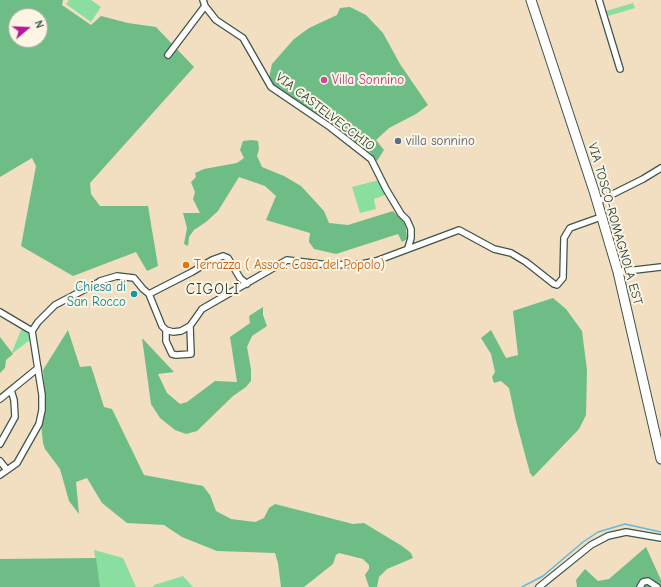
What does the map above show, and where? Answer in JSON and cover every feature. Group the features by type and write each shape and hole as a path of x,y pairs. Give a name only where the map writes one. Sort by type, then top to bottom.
{"main road":[{"name":"VIA TOSCO-ROMAGNOLA EST","path":"531,0 597,202 618,272 661,458"}],"street":[{"name":"VIA CASTELVECCHIO","path":"203,0 205,6 216,20 242,38 271,87 330,127 371,159 394,202 407,220 411,238 408,248"},
{"path":"599,0 620,69"},
{"path":"168,55 205,6"},
{"path":"597,202 643,179 661,168"},
{"path":"0,475 21,457 39,424 42,410 42,395 32,331 38,322 55,304 99,282 117,276 130,276 134,278 149,294 162,326 166,330 181,332 190,326 202,309 213,301 247,284 287,260 328,265 362,264 376,261 459,230 494,249 512,253 557,284 563,278 564,238 570,228 601,217"},
{"path":"149,294 218,257 223,256 228,258 240,278 247,284"},
{"path":"618,272 661,267"},
{"path":"0,312 32,331"},
{"path":"166,330 166,341 172,354 191,354 190,326"},
{"path":"0,399 38,368"},
{"path":"0,444 15,417 14,400 11,390"},
{"path":"0,461 7,470"},
{"path":"539,587 591,544 608,536 626,532 661,538"},
{"path":"640,587 643,582 648,582 657,587"}],"green space":[{"path":"0,0 63,0 62,5 91,25 101,16 128,23 156,27 194,67 90,183 91,194 100,206 148,206 158,266 147,271 136,252 73,276 21,246 36,166 32,158 0,177"},
{"path":"69,0 91,0 101,7 91,22 66,4"},
{"path":"633,3 635,8 608,16 606,11"},
{"path":"350,7 366,15 383,33 400,64 428,105 416,114 389,128 376,140 384,150 377,161 369,151 271,83 269,78 272,64 294,39 309,28 337,15 340,8"},
{"path":"243,141 258,141 259,149 257,156 262,167 284,176 301,186 324,211 329,223 348,225 393,211 403,221 406,228 407,239 402,242 398,234 336,254 314,249 309,242 310,233 266,220 276,196 265,186 239,177 218,211 194,230 189,237 188,246 184,244 187,228 183,213 200,213 193,199 195,192 191,182 196,177 195,173 204,169 237,163 244,158 240,150"},
{"path":"379,180 385,195 374,199 376,209 360,213 352,187"},
{"path":"553,298 566,309 582,331 587,370 586,415 579,429 533,477 530,473 509,388 501,381 494,383 492,377 495,372 491,354 481,338 491,330 506,358 518,355 513,311"},
{"path":"263,307 263,315 267,326 252,336 247,347 251,369 251,381 246,387 233,396 197,431 186,434 175,430 160,418 151,404 142,338 174,372 158,374 167,393 180,404 187,402 215,381 237,382 230,337 250,323 249,316"},
{"path":"21,330 25,330 29,333 31,339 13,353 12,352"},
{"path":"68,330 80,367 91,366 104,407 112,409 144,475 203,486 210,495 216,511 231,519 255,522 264,518 269,508 275,504 353,524 364,523 402,546 411,553 413,558 387,569 379,577 377,587 369,587 365,575 369,569 369,565 363,559 339,553 336,555 333,564 304,587 281,587 278,563 275,553 217,551 182,537 164,525 127,523 102,503 87,478 76,482 79,514 69,501 60,469 45,449 41,424 45,397 43,370"},
{"path":"0,337 13,354 6,360 5,368 0,373"},
{"path":"646,547 661,580 661,587 577,587 576,580 585,569 598,581 609,579"},
{"path":"94,550 123,558 136,587 100,587"},
{"path":"96,558 100,587 0,587 0,559"},
{"path":"183,576 193,587 153,587 154,585"}],"waterway":[{"path":"522,587 543,576 583,542 598,532 625,524 661,532"}],"place":[{"name":"Villa Sonnino","path":"324,80"},
{"name":"villa sonnino","path":"398,141"},
{"name":"Terrazza ( Assoc. Casa del Popolo)","path":"186,265"},
{"name":"Chiesa di San Rocco","path":"134,294"}],"district":[{"name":"CIGOLI","path":"213,290"}]}
